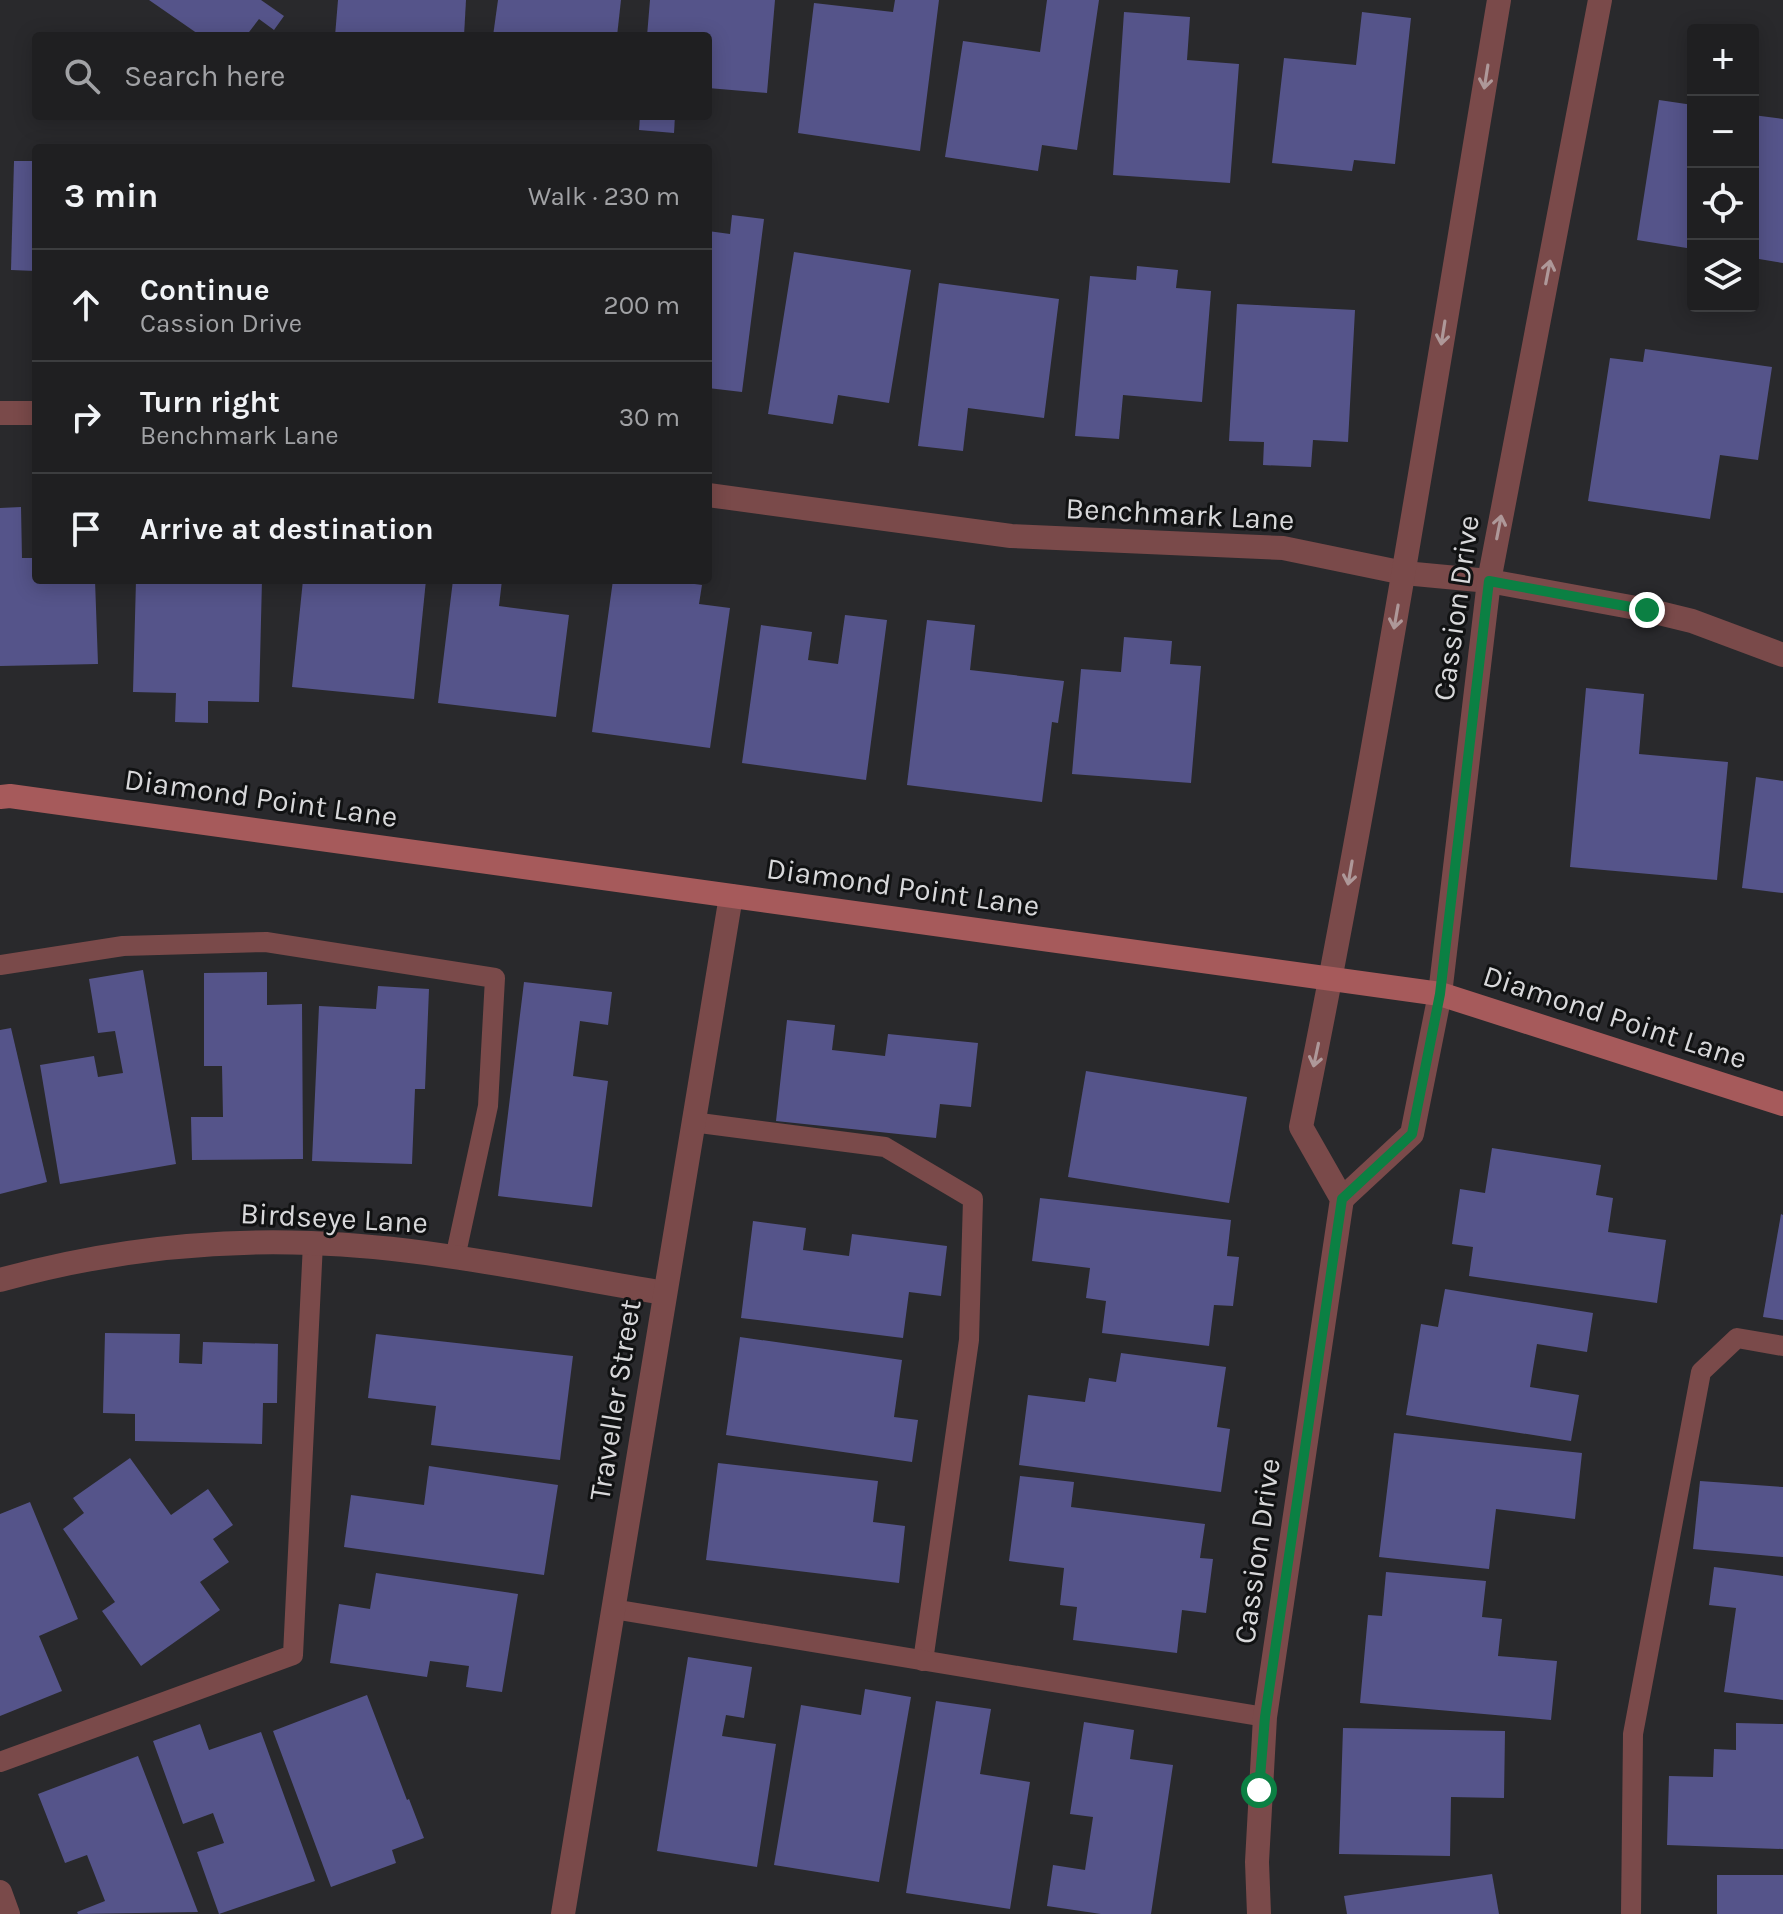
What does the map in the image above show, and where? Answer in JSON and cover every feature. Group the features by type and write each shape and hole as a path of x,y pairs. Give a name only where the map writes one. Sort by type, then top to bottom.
{"street":[{"name":"Cassion Drive","path":"1259,1914 1259,1790 1265,1717 1342,1199 1301,1127 1404,573 1499,0"},
{"name":"Cassion Drive","path":"1342,1199 1412,1134 1440,994 1489,581 1600,0"},
{"path":"0,413 32,413"},
{"name":"Benchmark Lane","path":"712,496 1011,536 1283,548 1404,573 1489,581 1692,621 1783,655"},
{"name":"Diamond Point Lane","path":"0,797 1440,994 1783,1104"},
{"name":"Traveller Street","path":"563,1914 731,896"},
{"name":"Birdseye Lane","path":"0,1280 106,1256 175,1247 244,1242 313,1243 374,1247 455,1258 665,1293"},
{"path":"0,1892 8,1914"}],"lane":[{"path":"0,965 123,946 266,942 495,978 488,1106 455,1258"},
{"path":"692,1122 885,1147 973,1199 969,1340 923,1661"},
{"path":"0,1762 293,1655 313,1243"},
{"path":"1631,1914 1633,1734 1701,1372 1737,1338 1783,1346"},
{"path":"613,1609 1265,1717"}],"building":[{"path":"149,0 261,0 284,16 274,30 259,19 249,32 195,32"},
{"path":"338,0 466,0 464,32 335,32"},
{"path":"498,0 621,0 617,32 494,32"},
{"path":"650,0 775,0 767,93 712,88 712,32 647,32"},
{"path":"895,0 939,0 920,151 798,133 814,3 893,12"},
{"path":"1047,0 1099,0 1077,150 1042,145 1038,171 945,157 963,41 1040,52"},
{"path":"1124,12 1190,17 1187,60 1239,64 1230,183 1113,175"},
{"path":"1362,12 1411,18 1395,164 1354,160 1352,171 1272,163 1284,58 1356,65"},
{"path":"1659,100 1687,104 1687,248 1637,240"},
{"path":"1759,116 1783,119 1783,263 1759,259"},
{"path":"640,120 675,120 674,133 639,130"},
{"path":"14,161 32,161 32,271 11,270"},
{"path":"732,215 764,219 742,392 712,388 712,232 730,234"},
{"path":"794,252 911,270 889,403 838,395 833,424 768,414"},
{"path":"1137,266 1178,270 1176,288 1211,291 1202,402 1123,395 1119,439 1075,436 1090,276 1136,280"},
{"path":"939,283 1059,299 1044,418 968,408 963,451 918,446"},
{"path":"1237,304 1355,310 1348,442 1313,440 1311,467 1263,465 1264,442 1229,441"},
{"path":"1645,349 1772,367 1758,460 1720,455 1710,519 1588,501 1610,358 1643,362"},
{"path":"21,507 22,558 32,558 32,584 95,584 98,664 0,666 0,508"},
{"path":"136,584 262,584 259,702 208,701 208,723 175,722 176,693 133,692"},
{"path":"303,584 426,584 414,699 292,687"},
{"path":"453,584 502,584 499,606 569,615 556,717 438,703"},
{"path":"612,584 702,585 699,604 730,608 710,748 592,732"},
{"path":"845,615 887,620 866,780 742,763 761,625 812,632 808,660 838,664"},
{"path":"927,620 975,625 970,670 1064,681 1058,723 1052,722 1042,802 907,785"},
{"path":"1124,637 1172,641 1170,664 1201,666 1191,783 1072,774 1081,669 1121,672"},
{"path":"1586,688 1644,694 1639,754 1728,762 1717,880 1570,867"},
{"path":"1756,777 1783,781 1783,893 1742,888"},
{"path":"143,970 176,1164 60,1184 40,1065 94,1056 98,1077 123,1073 115,1031 98,1033 89,979"},
{"path":"267,972 267,1005 302,1004 303,1159 192,1160 191,1117 223,1117 222,1066 204,1066 204,973"},
{"path":"524,982 612,992 608,1025 580,1021 573,1076 608,1081 592,1207 498,1196"},
{"path":"378,986 429,989 425,1089 415,1089 412,1164 312,1161 319,1006 376,1009"},
{"path":"787,1020 835,1025 832,1050 885,1056 888,1034 978,1043 971,1107 940,1104 936,1138 776,1121"},
{"path":"11,1028 47,1182 0,1194 0,1030"},
{"path":"1086,1071 1247,1097 1229,1203 1068,1177"},
{"path":"1492,1148 1601,1165 1596,1195 1613,1198 1608,1232 1666,1240 1657,1303 1469,1276 1473,1247 1452,1244 1460,1189 1485,1193"},
{"path":"1040,1198 1231,1220 1227,1256 1239,1257 1233,1306 1214,1305 1209,1346 1102,1333 1106,1301 1086,1298 1090,1268 1032,1261"},
{"path":"1783,1215 1783,1320 1763,1317"},
{"path":"753,1221 806,1228 803,1250 849,1256 852,1234 947,1246 941,1296 909,1292 903,1338 741,1318"},
{"path":"1445,1289 1593,1313 1587,1352 1537,1344 1530,1387 1579,1395 1571,1441 1406,1415 1421,1324 1438,1327"},
{"path":"105,1333 180,1334 179,1363 202,1364 203,1342 278,1344 277,1403 263,1403 262,1444 135,1441 135,1414 103,1413"},
{"path":"376,1334 573,1356 560,1460 431,1445 436,1406 368,1398"},
{"path":"740,1337 902,1360 894,1417 918,1420 912,1462 726,1435"},
{"path":"1121,1353 1226,1367 1217,1427 1230,1429 1221,1492 1019,1465 1028,1395 1085,1402 1089,1378 1116,1382"},
{"path":"1394,1433 1582,1453 1575,1519 1496,1509 1489,1569 1379,1557"},
{"path":"130,1458 171,1515 208,1489 233,1525 213,1539 229,1562 200,1582 220,1610 141,1666 102,1611 115,1602 63,1529 84,1513 73,1498"},
{"path":"718,1463 878,1481 873,1522 905,1526 899,1583 706,1560"},
{"path":"429,1466 558,1485 544,1575 344,1547 351,1495 424,1505"},
{"path":"1020,1476 1074,1482 1071,1507 1205,1524 1200,1558 1213,1559 1206,1613 1182,1610 1177,1653 1073,1640 1077,1607 1060,1605 1064,1568 1009,1561"},
{"path":"1700,1481 1783,1487 1783,1557 1693,1549"},
{"path":"30,1502 78,1619 39,1636 62,1691 0,1716 0,1514"},
{"path":"1714,1567 1783,1576 1783,1700 1724,1692 1736,1608 1709,1605"},
{"path":"1386,1572 1486,1581 1482,1617 1502,1619 1498,1656 1557,1661 1551,1720 1360,1703 1368,1615 1382,1616"},
{"path":"376,1573 518,1594 502,1692 466,1687 469,1666 430,1661 427,1677 330,1663 339,1604 370,1609"},
{"path":"688,1657 752,1667 744,1718 726,1715 722,1736 776,1744 757,1867 657,1851"},
{"path":"865,1689 911,1697 879,1882 774,1865 801,1705 861,1715"},
{"path":"367,1695 424,1838 392,1850 396,1863 331,1887 273,1731"},
{"path":"936,1701 991,1709 980,1774 1030,1782 1010,1909 906,1893"},
{"path":"1084,1722 1134,1730 1130,1759 1173,1765 1151,1914 1101,1914 1047,1906 1053,1865 1085,1870 1093,1817 1070,1814"},
{"path":"1736,1723 1783,1724 1783,1849 1667,1845 1669,1776 1713,1777 1714,1749 1736,1750"},
{"path":"200,1724 209,1750 261,1732 315,1881 219,1914 197,1852 224,1843 213,1813 183,1824 153,1741"},
{"path":"1343,1728 1505,1731 1504,1798 1451,1797 1450,1856 1339,1854"},
{"path":"138,1756 198,1912 78,1914 105,1901 87,1855 65,1863 38,1794"},
{"path":"1492,1874 1499,1914 1347,1914 1344,1896"},
{"path":"1717,1875 1783,1875 1783,1914 1717,1914"}],"route":[{"path":"1259,1790 1265,1717 1342,1199 1412,1134 1440,994 1489,581 1647,610"}]}
